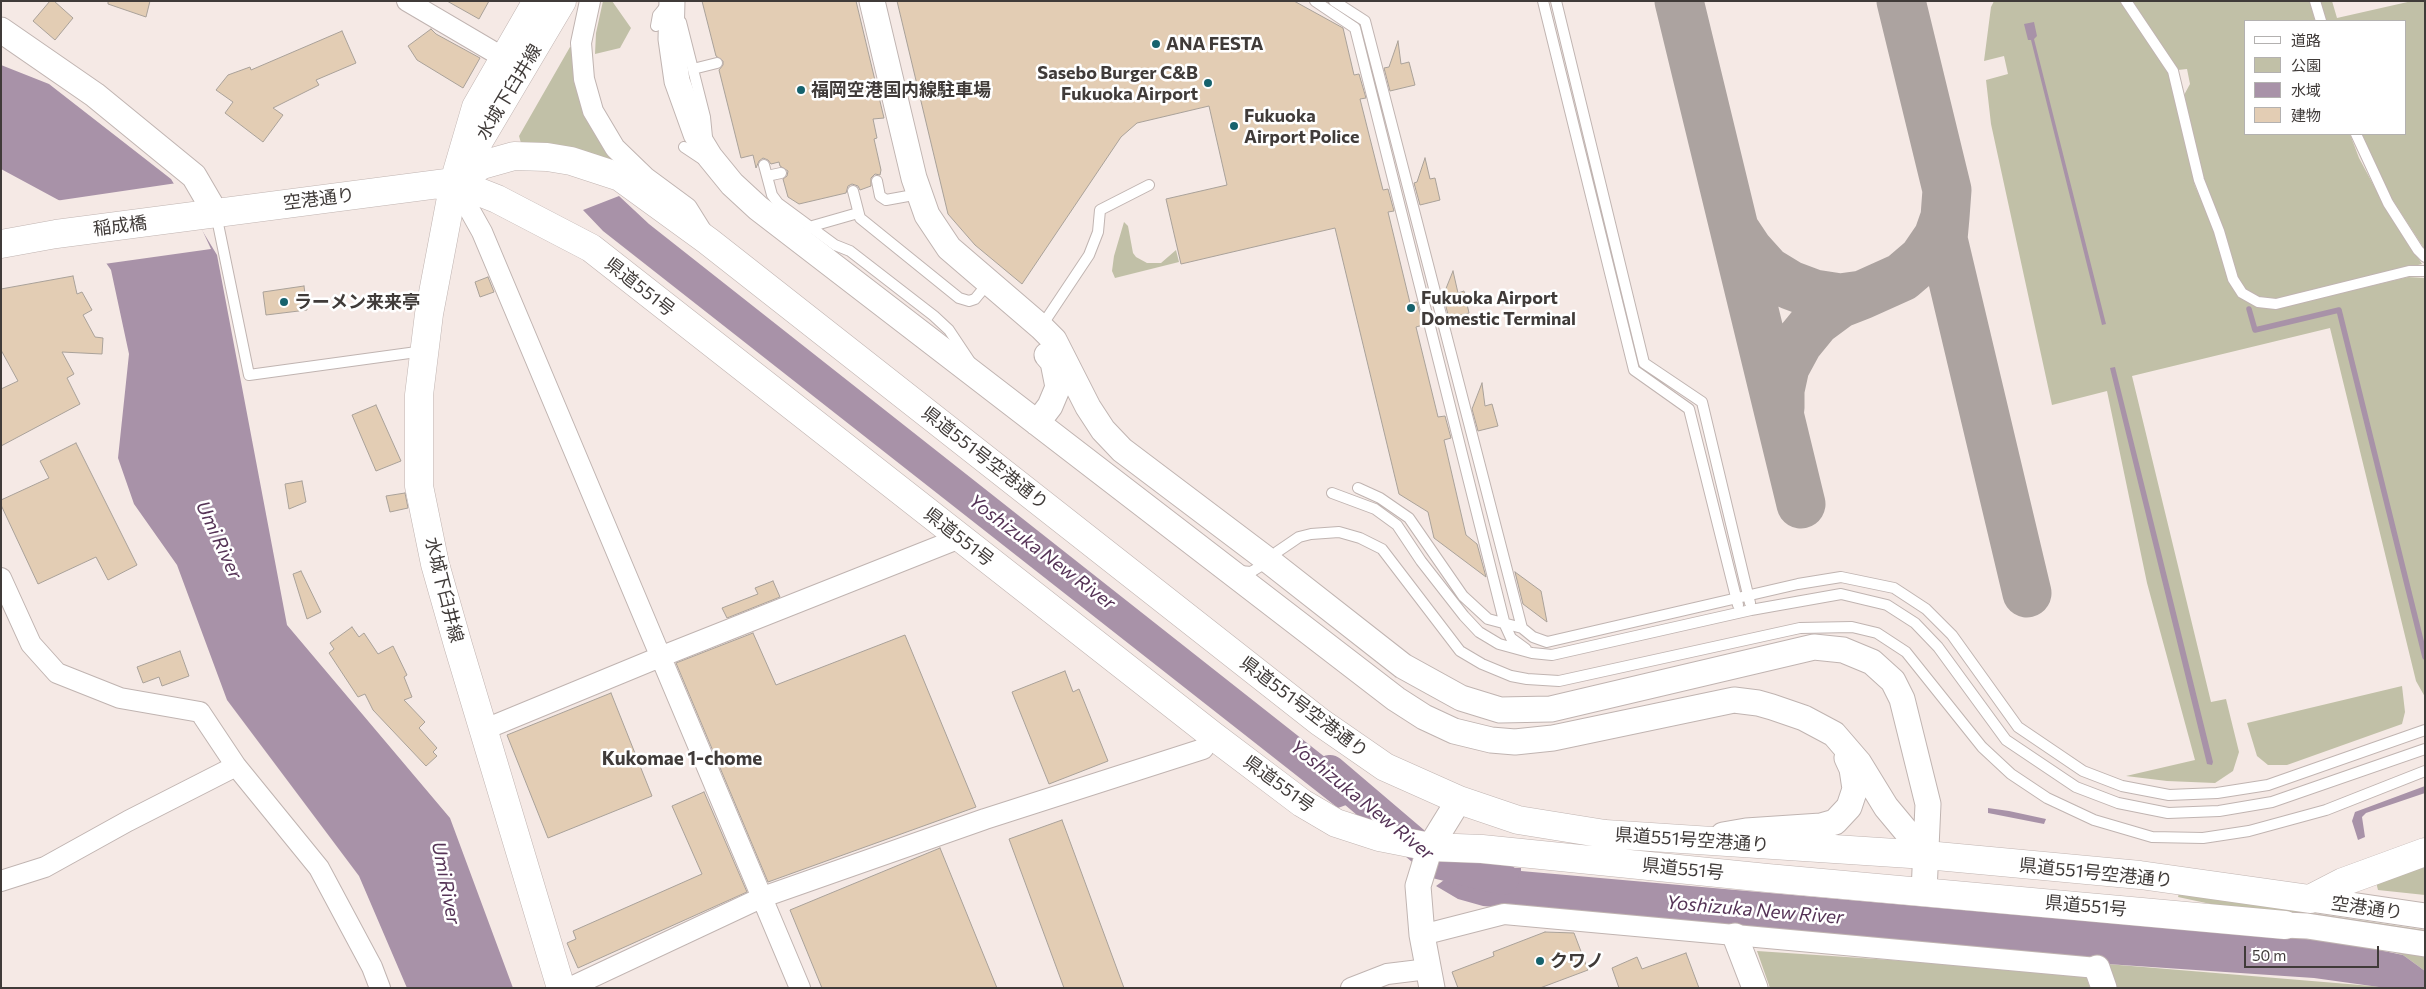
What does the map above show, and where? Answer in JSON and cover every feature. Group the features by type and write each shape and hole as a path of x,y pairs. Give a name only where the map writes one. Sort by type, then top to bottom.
{"main road":[{"name":"水城下臼井線","path":"538,1 476,107 454,182 429,314 419,396 419,486 435,564 483,730 562,988"},
{"name":"水城下臼井線","path":"454,182 562,1"},
{"name":"県道551号空港通り","path":"454,182 482,165 514,156 547,157 571,161 620,177 708,241 1320,722 1385,767 1459,800 1518,820 1557,828 1686,841 1926,855 2140,875 2310,899"},
{"name":"空港通り","path":"185,218 215,212 454,182"},
{"name":"県道551号","path":"454,182 497,199 591,248 1212,735 1302,803 1336,823 1379,838 1437,837 1482,849 2285,925"},
{"name":"稲成橋","path":"1,244 56,234 185,218"},
{"path":"2310,899 2343,882 2425,852"}],"street":[{"path":"407,1 504,58"},
{"path":"590,1 582,32 582,50 587,93 593,112 615,148 645,177 687,208 708,241"},
{"path":"674,1 671,39 677,81 696,134 716,165 758,208 1396,699 1424,717 1454,731 1491,740 1526,742 1734,700 1758,702 1804,718 1834,734 1859,763 1886,807 1926,855"},
{"path":"872,1 884,58 919,194 927,215 949,248 1054,340 1098,422 1122,450 1269,561 1403,666 1461,698 1500,710 1551,709 1814,647 1834,648 1856,654 1872,662 1893,681 1902,699 1928,804 1924,892"},
{"path":"1,30 96,95 194,176 215,212"},
{"path":"454,182 482,232 800,988"},
{"path":"1010,301 1053,362 1058,378 1058,387 1050,406 1036,423"},
{"path":"483,730 660,657 960,538"},
{"path":"1,578 31,644 57,673 120,698 200,712 236,766 319,868 372,967 380,988"},
{"path":"1686,841 1746,831 1821,826 1835,822 1849,807 1855,789 1852,769 1834,734"},
{"path":"569,988 763,897 985,820 1203,749 1212,735"},
{"path":"1,881 45,867 128,821 236,766"},
{"path":"1351,988 1387,974 1430,978 1422,935 1418,886 1437,837 1459,800"},
{"name":"空港通り","path":"2310,899 2425,916"},
{"path":"1422,935 1504,914 1735,936 2100,978"},
{"path":"2285,925 2316,927 2425,944"},
{"path":"1735,936 1756,988"}],"lane":[{"path":"656,26 658,16 668,1"},
{"path":"674,1 693,69 716,165"},
{"path":"1315,1 1355,28 1505,625 1511,638 1532,653"},
{"path":"1334,1 1365,21 1522,628"},
{"path":"1543,1 1634,370 1689,409 1740,613"},
{"path":"1556,1 1644,363 1702,402 1751,610"},
{"path":"2126,1 2173,71 2199,180 2219,231 2233,279 2242,293 2258,302 2276,304 2409,271 2425,271"},
{"path":"2315,1 2320,20"},
{"path":"693,69 718,63"},
{"path":"2356,135 2388,203 2418,250 2425,257"},
{"path":"684,147 716,165"},
{"path":"764,166 772,195 778,203 835,246 850,251 934,316 948,330 985,383"},
{"path":"766,176 781,173"},
{"path":"877,181 880,196 886,200 919,194"},
{"path":"1041,327 1089,254 1098,232 1100,210 1149,185"},
{"path":"853,192 860,218 959,298 975,299 989,282"},
{"path":"215,212 249,375 425,351"},
{"path":"809,227 858,213"},
{"path":"1358,488 1380,498 1409,518 1463,596 1488,619 1522,628 1533,637 1547,642 1841,577 1894,588 1926,609 1952,635 2018,727 2083,771 2122,786 2169,795 2217,794 2268,785 2425,730"},
{"path":"1332,493 1375,509 1397,525 1458,608 1479,632 1498,644 1532,653 1552,655 1751,610 1841,594 1887,605 1914,623 1938,646 2006,740 2076,787 2118,803 2168,813 2219,811 2272,802 2425,749"},
{"path":"1226,570 1251,572 1269,561 1277,552 1299,537 1311,534 1339,532 1360,538 1382,549 1460,651 1482,664 1511,676 1527,679 1559,681 1800,628 1852,627 1877,634 1906,652 1982,747 2011,774 2047,798 2094,820 2152,837 2203,838 2249,831 2326,810 2425,771"}],"green space":[{"path":"603,1 612,1 631,28 620,48 595,54 596,33"},
{"path":"1994,1 2120,1 2168,71 2195,186 2216,234 2235,290 2283,307 2408,277 2425,278 2425,697 2416,681 2330,328 2132,376 2211,702 2226,699 2239,752 2233,771 2215,783 2167,781 2126,776 2195,760 2147,583 2107,391 2052,405 1991,124 1986,80 2008,74 2004,56 1984,61 1991,7"},
{"path":"2132,1 2310,1 2315,20 2244,20 2244,135 2350,135 2359,158 2381,199 2422,264 2283,299 2260,298 2245,289 2235,275 2203,177 2184,95 2190,84 2187,69 2178,70"},
{"path":"2319,1 2332,1 2337,18 2412,1 2425,1 2425,250 2392,199 2361,135 2406,135 2406,20 2325,20"},
{"path":"570,47 575,48 618,162 521,143 519,136"},
{"path":"1124,222 1128,226 1133,253 1136,257 1147,263 1161,263 1176,250 1179,262 1115,278 1112,271 1114,256"},
{"path":"2402,686 2405,712 2402,724 2287,765 2268,765 2257,756 2247,723"},
{"path":"2425,860 2425,895 2378,890 2375,878"},
{"path":"2179,893 2425,930 2425,935 2248,912 2178,897"},
{"path":"2379,948 2425,955 2425,971 2403,955"},
{"path":"1757,951 2085,973 2090,988 1770,988"},
{"path":"2107,964 2384,987 2386,988 2115,988"}],"water":[{"path":"2034,22 2037,36 2034,39 2106,324 2102,325 2031,40 2028,40 2024,24"},
{"name":"Umi River","path":"1,65 49,84 171,179 217,255 287,625 450,818 513,988 407,988 359,876 227,700 177,565 134,504 118,458 129,354 111,270 64,203 1,169"},
{"path":"619,196 649,224 1373,795 1338,808 603,231 583,210"},
{"path":"2115,367 2213,762 2212,765 2207,764 2110,368"},
{"path":"2425,786 2425,793 2366,813 2362,817 2365,837 2358,840 2352,821 2355,812"},
{"path":"1988,808 2046,819 2044,824 1988,813"},
{"path":"1471,860 1473,863 1489,867 1521,868 1521,871 2041,917 2123,921 2346,943 2403,955 2425,971 2425,988 2386,988 2314,978 2107,964 1483,906 1458,899 1436,886"}],"pier":[{"path":"177,183 193,210 211,249 104,264 62,205 55,201"}],"building":[{"path":"50,1 54,1 73,18 55,40 33,21"},
{"path":"108,1 150,1 146,17 108,4"},
{"path":"447,1 489,1 479,19"},
{"name":"福岡空港国内線駐車場","path":"702,1 856,1 884,118 873,119 877,138 874,139 881,170 880,175 875,174 871,178 871,186 860,190 858,186 852,184 848,186 846,193 799,204 788,197 783,179 787,176 788,171 780,166 779,162 771,164 763,158 759,161 756,168 753,155 741,158 719,70 723,65 723,61 716,56"},
{"path":"897,1 1294,1 1343,28 1354,75 1359,74 1366,98 1360,99 1383,190 1388,189 1394,211 1388,212 1410,303 1417,302 1423,325 1416,327 1438,417 1445,416 1451,438 1444,440 1466,535 1477,544 1486,577 1434,538 1428,512 1399,494 1335,228 1181,264 1166,199 1227,185 1209,106 1137,123 1121,137 1022,284 975,245 948,214"},
{"path":"431,29 436,34 480,58 463,88 417,60 408,46"},
{"path":"342,31 356,63 316,80 319,85 273,108 283,115 263,142 225,113 233,102 216,90 228,75 250,67 251,70"},
{"path":"1398,41 1401,64 1409,62 1415,85 1390,91 1384,68 1389,67"},
{"path":"1425,158 1430,179 1435,178 1440,200 1420,205 1414,183 1417,182"},
{"path":"1453,271 1458,293 1464,291 1469,313 1449,318 1443,296"},
{"path":"73,276 77,294 82,292 92,310 83,315 95,337 103,338 102,354 62,352 74,374 67,378 80,404 1,446 1,389 18,381 1,350 1,289"},
{"path":"488,277 494,292 480,297 475,282"},
{"path":"304,286 307,310 266,315 263,292"},
{"path":"1482,383 1485,406 1492,404 1498,426 1478,431 1472,409"},
{"path":"376,405 401,461 376,471 352,415"},
{"path":"76,443 137,565 108,580 96,557 38,584 1,505 1,500 49,478 40,461"},
{"path":"302,481 306,502 289,509 285,484"},
{"path":"405,493 408,508 390,512 386,496"},
{"path":"301,571 321,612 307,619 293,574"},
{"path":"1515,572 1541,591 1547,622 1523,604"},
{"path":"773,581 780,597 727,618 722,608 758,594 755,588"},
{"path":"352,627 359,637 364,633 378,654 393,646 407,675 404,677 412,697 404,700 425,722 419,728 437,748 433,752 437,756 426,766 373,710 365,694 358,697 329,653 334,649 330,643"},
{"path":"753,633 776,685 905,635 976,807 768,882 676,663"},
{"path":"180,651 189,676 162,686 159,677 143,683 137,667"},
{"path":"1065,671 1073,692 1079,689 1108,761 1049,784 1012,692"},
{"path":"611,693 652,796 548,838 507,735"},
{"path":"704,792 747,892 578,968 567,943 576,939 573,931 702,874 672,806"},
{"path":"1062,820 1124,988 1064,988 1009,839"},
{"path":"940,848 997,988 822,988 790,910"},
{"name":"クワノ","path":"1545,932 1574,933 1588,970 1540,988 1458,988 1452,972 1494,956 1493,952"},
{"path":"1686,953 1699,988 1619,988 1612,968 1637,957 1642,969"}],"waterway":[{"path":"2249,309 2255,330 2339,310 2425,657"},
{"name":"Yoshizuka New River","path":"1330,771 1438,863 1503,879"}],"taxiway":[{"path":"1679,1 1801,504"},
{"path":"1737,233 1749,251 1767,271 1790,285 1814,294 1840,298 1862,295 1902,277 1923,259 1938,237 1945,217 1947,190 1901,1"},
{"path":"1945,217 1943,239 2027,593"},
{"path":"1780,408 1780,390 1785,367 1798,343 1816,321 1839,304 1862,295"}],"place":[{"name":"ANA FESTA","path":"1156,44"},
{"name":"Sasebo Burger C&B Fukuoka Airport","path":"1208,83"},
{"name":"福岡空港国内線駐車場","path":"801,90"},
{"name":"Fukuoka Airport Police","path":"1234,126"},
{"name":"ラーメン来来亭","path":"284,302"},
{"name":"Fukuoka Airport Domestic Terminal","path":"1411,308"},
{"name":"クワノ","path":"1540,961"}],"district":[{"name":"Kukomae 1-chome","path":"682,759"}]}
